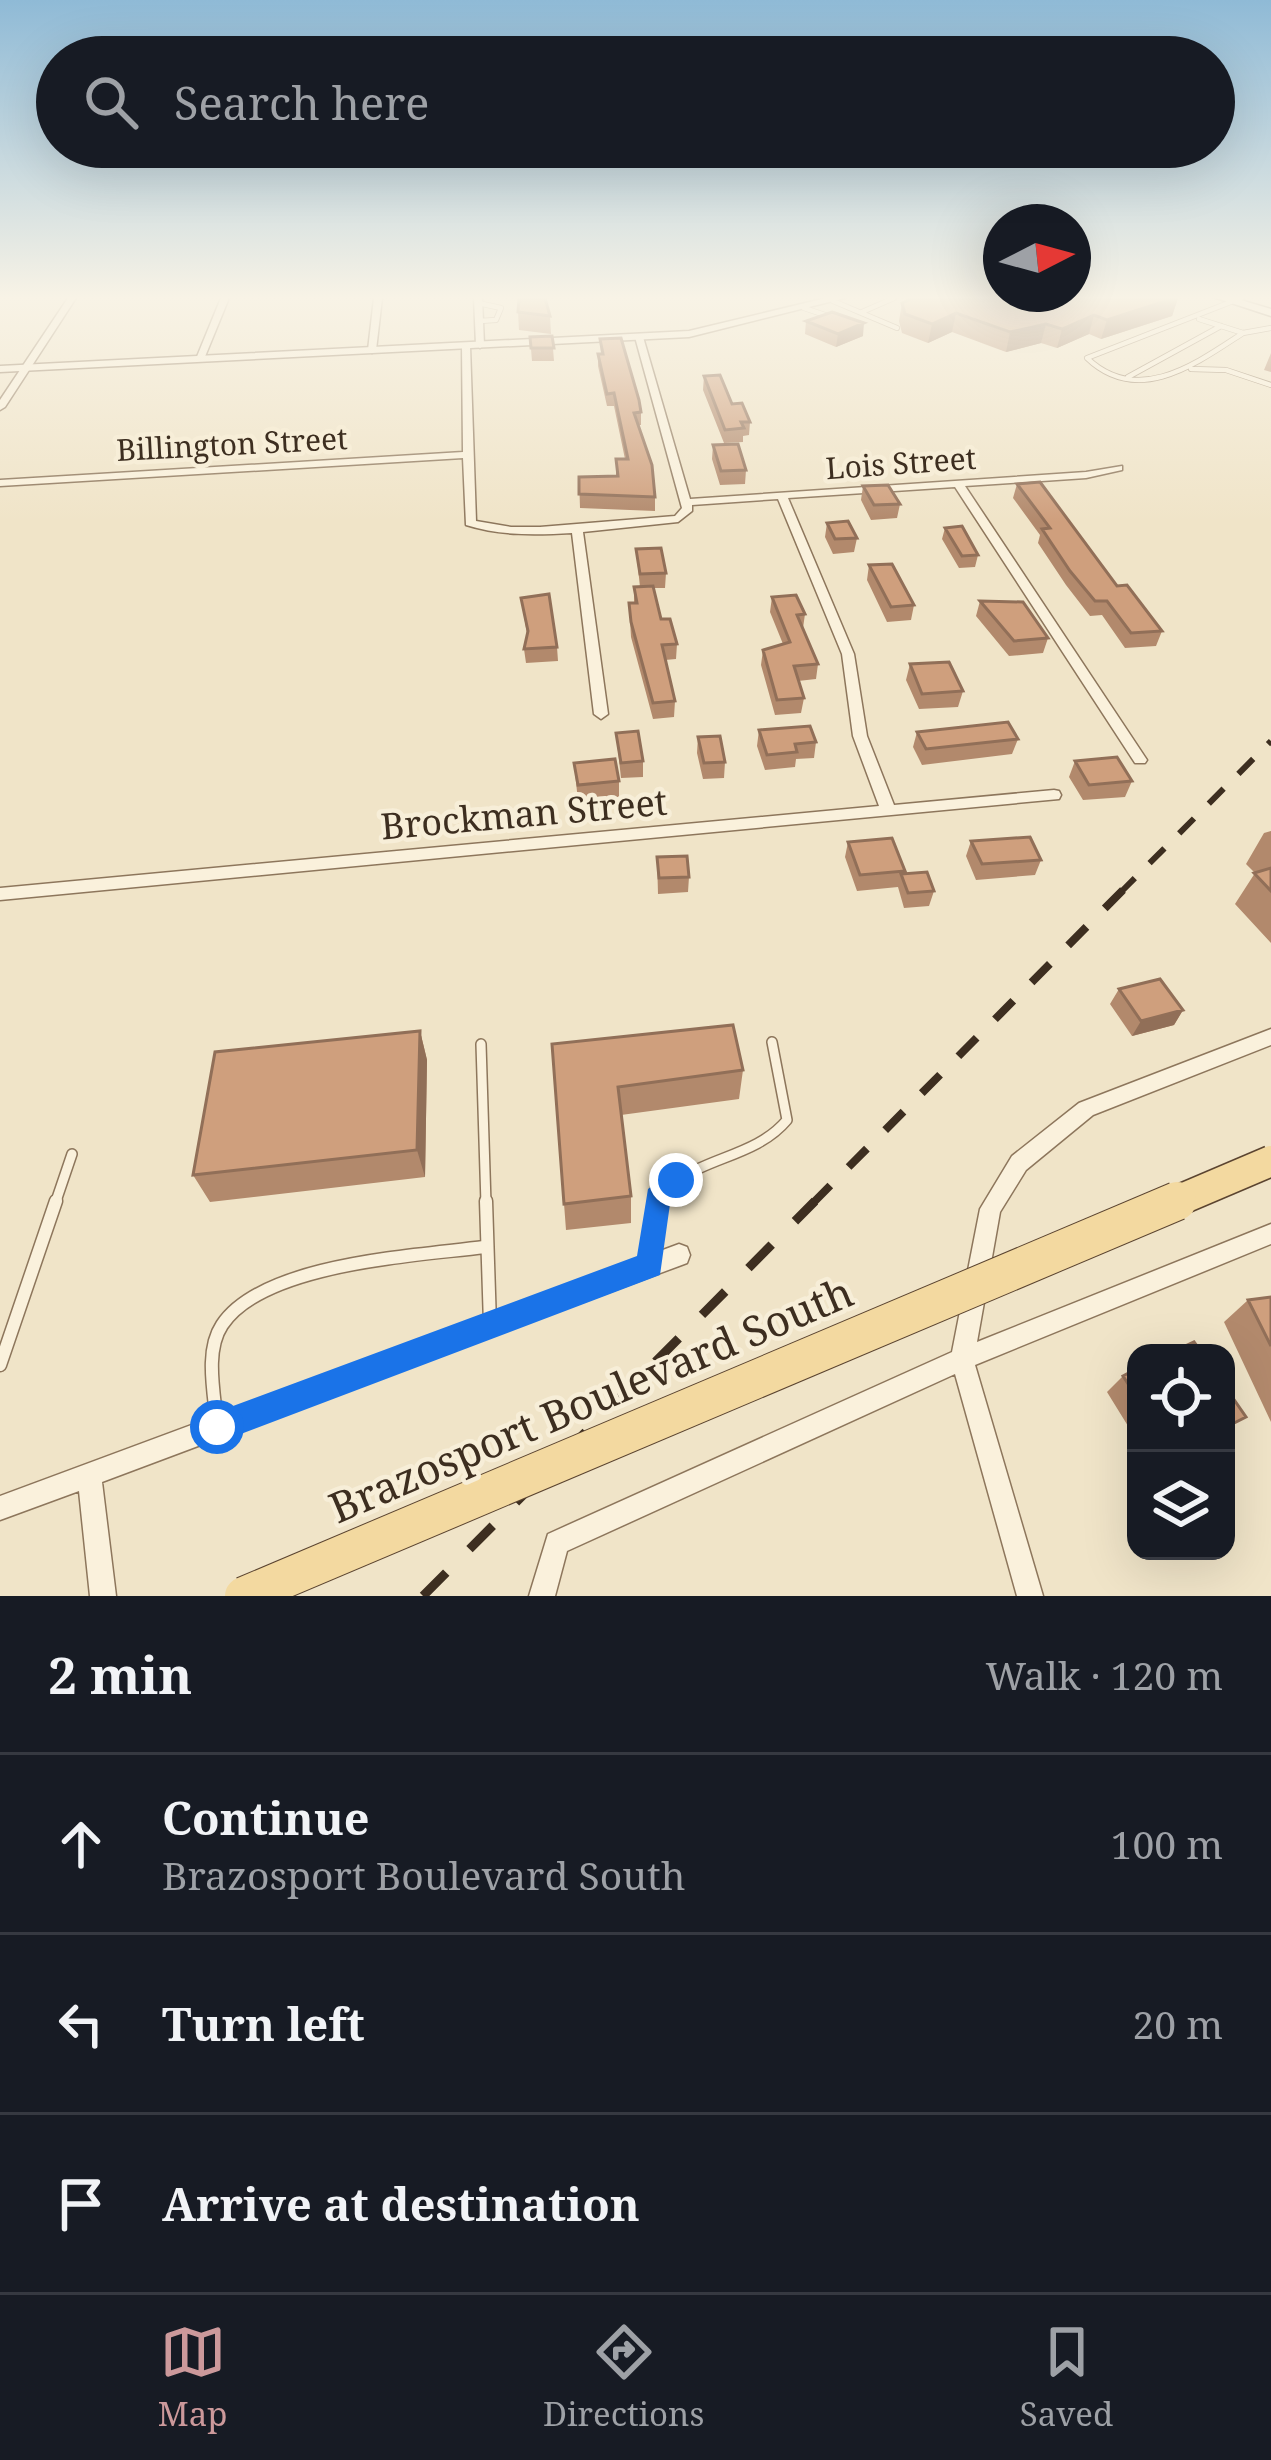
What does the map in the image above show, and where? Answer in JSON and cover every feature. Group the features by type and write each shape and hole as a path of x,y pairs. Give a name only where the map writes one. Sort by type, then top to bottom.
{"main road":[{"name":"Brazosport Boulevard South","path":"244,1596 1271,1161"}],"street":[{"path":"0,407 24,372"},
{"path":"472,372 466,513 479,527 577,527 678,519 686,514 687,502 649,372"},
{"name":"Billington Street","path":"0,483 467,455"},
{"name":"Lois Street","path":"687,502 1118,468"},
{"path":"958,484 1140,760"},
{"path":"782,496 848,654 860,736 887,810"},
{"path":"577,527 601,714"},
{"name":"Brockman Street","path":"0,894 1054,796"},
{"path":"1030,1596 962,1359 990,1209 1019,1162 1086,1108 1271,1037"},
{"path":"542,1596 557,1543 962,1359 1271,1234"},
{"path":"0,1508 679,1255"},
{"path":"88,1475 104,1596"}],"lane":[{"path":"1112,372 1154,384 1178,372"},
{"path":"1126,378 1136,372"},
{"path":"1233,372 1271,385"},
{"path":"650,1265 657,1198 676,1180 758,1147 787,1120 772,1042"},
{"path":"481,1044 490,1325"},
{"path":"0,1365 72,1154"},
{"path":"217,1427 214,1346 223,1323 251,1297 304,1279 484,1247"}],"building":[{"path":"602,372 631,372 641,412 634,413 652,465 655,497 579,494 579,477 618,476 616,459 628,459 614,393 607,394"},
{"path":"720,375 732,404 742,403 750,422 741,422 744,428 725,430 704,376"},
{"path":"738,444 746,470 721,471 713,445"},
{"path":"1040,482 1117,586 1127,585 1162,631 1131,633 1107,601 1095,601 1070,571 1042,529 1050,528 1017,484"},
{"path":"888,485 900,504 874,505 863,486"},
{"path":"848,521 857,538 835,539 827,523"},
{"path":"962,526 978,555 962,556 945,528"},
{"path":"661,548 666,573 640,574 636,549"},
{"path":"892,564 914,605 891,607 869,565"},
{"path":"653,586 661,619 670,619 677,644 662,645 675,701 653,703 631,622 629,603 637,603 634,587"},
{"path":"549,594 557,647 524,649 528,631 521,598"},
{"path":"796,595 805,614 797,615 818,664 794,666 804,698 777,700 763,650 790,642 772,597"},
{"path":"980,601 1023,602 1048,638 1014,641"},
{"path":"949,662 963,691 922,694 910,664"},
{"path":"1008,722 1018,739 926,749 917,732"},
{"path":"810,726 816,742 795,744 797,752 767,755 759,730"},
{"path":"638,731 643,761 621,763 616,733"},
{"path":"720,736 725,762 704,763 698,737"},
{"path":"1117,757 1132,781 1089,785 1075,761"},
{"path":"615,759 619,781 578,785 574,763"},
{"path":"1030,837 1041,860 982,864 971,841"},
{"path":"892,838 905,871 860,875 848,842"},
{"path":"687,856 689,877 659,878 657,857"},
{"path":"1271,868 1271,891 1254,873"},
{"path":"927,872 934,891 908,893 901,874"},
{"path":"1160,979 1183,1010 1141,1021 1119,989"},
{"path":"733,1025 743,1070 618,1087 631,1196 564,1204 552,1044"},
{"path":"420,1031 417,1150 193,1175 215,1052"},
{"path":"1271,1297 1271,1346 1248,1300"},
{"path":"1235,1401 1246,1417 1235,1422"}],"railway":[{"path":"1120,893 1271,741"},
{"path":"812,1204 1123,890"},
{"path":"423,1596 815,1201"}],"route":[{"path":"217,1427 650,1265 657,1198 676,1180"}]}
